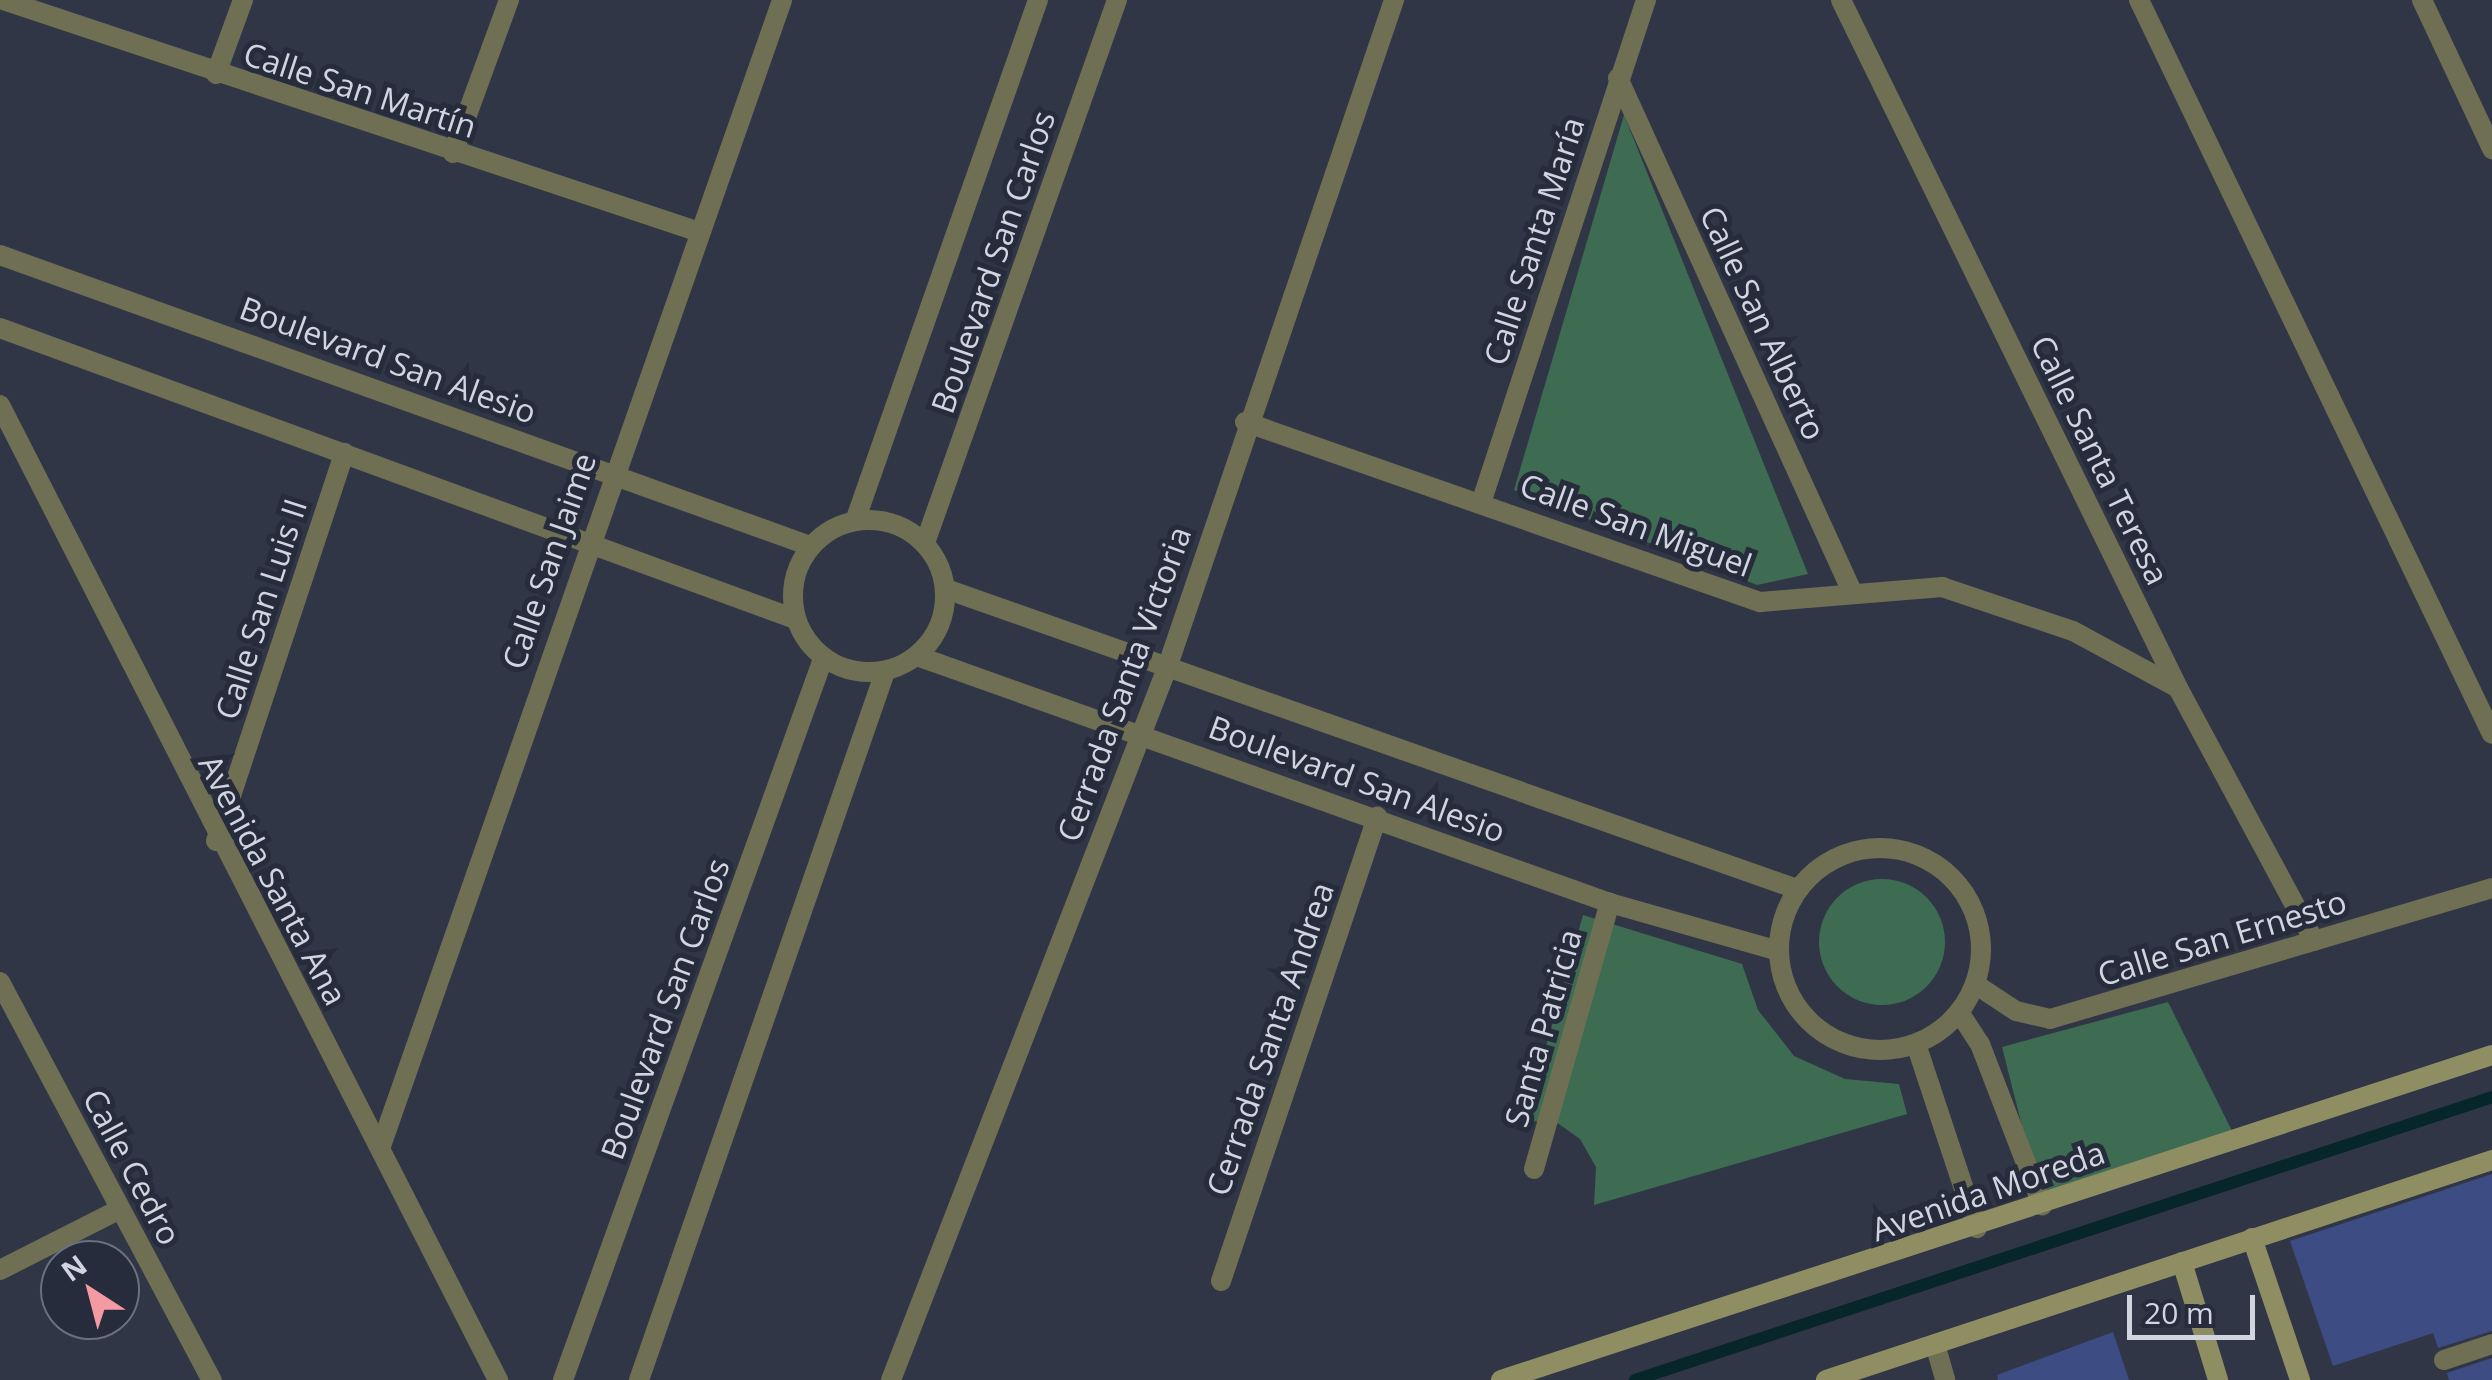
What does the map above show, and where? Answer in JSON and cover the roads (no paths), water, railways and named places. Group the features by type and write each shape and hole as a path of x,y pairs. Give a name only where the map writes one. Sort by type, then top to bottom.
{"main road":[{"name":"Avenida Moreda","path":"1501,1380 1977,1228 2492,1055"},
{"path":"1826,1380 2492,1160"},
{"path":"2252,1238 2300,1380"},
{"path":"2182,1262 2218,1380"}],"street":[{"name":"Calle San Martín","path":"4,0 453,154 699,232"},
{"path":"216,74 243,0"},
{"path":"453,154 509,0"},
{"name":"Calle San Jaime","path":"381,1146 612,472 782,0"},
{"name":"Boulevard San Carlos","path":"854,521 1038,0"},
{"name":"Boulevard San Carlos","path":"925,543 1117,0"},
{"name":"Cerrada Santa Victoria","path":"891,1380 1168,668 1245,422 1394,0"},
{"name":"Calle Santa María","path":"1482,500 1646,0"},
{"name":"Calle Santa Teresa","path":"1841,0 2178,688 2314,941"},
{"path":"2139,0 2492,734"},
{"path":"2422,0 2492,149"},
{"name":"Calle San Alberto","path":"1618,78 1853,594"},
{"name":"Boulevard San Alesio","path":"0,255 810,546"},
{"path":"0,328 796,619"},
{"name":"Avenida Santa Ana","path":"0,405 216,841 381,1146 498,1380"},
{"name":"Calle San Miguel","path":"1245,422 1482,500 1760,602 1942,587 2073,630 2178,688"},
{"name":"Calle San Luis II","path":"216,841 344,454"},
{"path":"854,521 905,528 925,543 946,590 939,626 917,656 886,672 824,659 796,619 792,594 810,546 854,521"},
{"name":"Boulevard San Alesio","path":"946,590 1797,890"},
{"name":"Boulevard San Alesio","path":"917,656 1610,903 1778,952"},
{"name":"Boulevard San Carlos","path":"563,1380 824,659"},
{"path":"639,1380 886,672"},
{"name":"Cerrada Santa Andrea","path":"1221,1281 1376,817"},
{"path":"1865,849 1913,852 1942,868 1978,920 1975,984 1959,1012 1916,1044 1878,1050 1840,1043 1807,1021 1786,990 1778,952 1797,890 1820,866 1865,849"},
{"name":"Calle San Ernesto","path":"1975,984 2016,1011 2050,1019 2492,888"},
{"name":"Santa Patricia","path":"1534,1169 1610,903"},
{"name":"Calle Cedro","path":"0,982 212,1380"},
{"path":"1959,1012 1980,1044 2042,1206"},
{"path":"1916,1044 1977,1228"},
{"path":"0,1270 120,1209"},
{"path":"1935,1344 1945,1380"},
{"path":"2444,1360 2492,1344"}],"waterway":[{"path":"1635,1380 2492,1097"}]}
